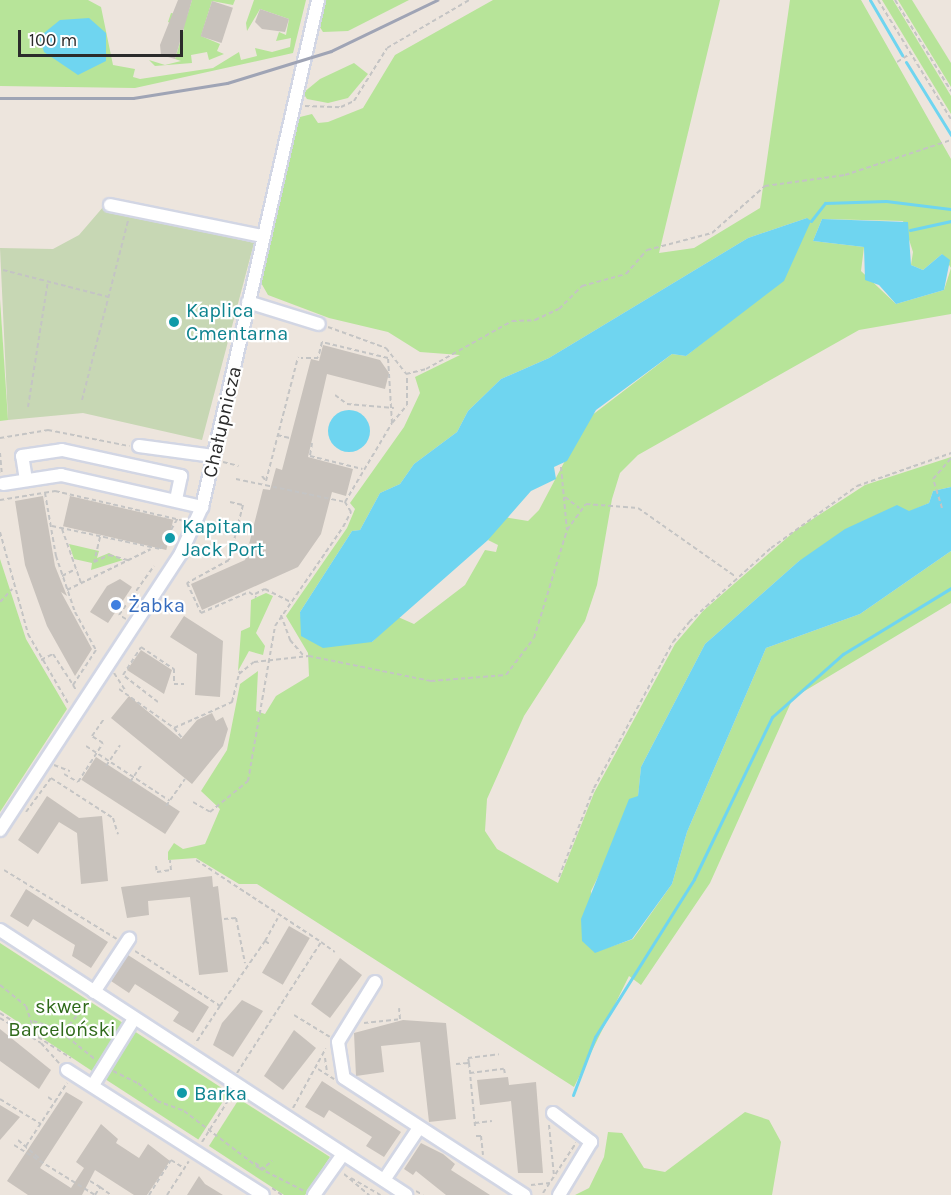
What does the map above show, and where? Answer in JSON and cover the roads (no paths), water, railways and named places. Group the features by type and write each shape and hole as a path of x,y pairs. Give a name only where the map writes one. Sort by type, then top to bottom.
{"street":[{"name":"Chałupnicza","path":"0,830 180,553 202,507 217,458 248,302 318,0"},
{"path":"110,205 263,236"},
{"path":"248,302 318,324"},
{"path":"139,446 217,458"},
{"path":"26,480 22,456 63,450 181,476 176,500"},
{"path":"3,484 61,475 202,507"},
{"path":"0,930 92,996 134,1019 406,1195"},
{"path":"92,996 123,944"},
{"path":"375,982 338,1042 341,1072 420,1128 523,1191"},
{"path":"93,1085 105,1060 134,1019"},
{"path":"72,1068 93,1085 263,1195"},
{"path":"557,1116 583,1132 591,1142 589,1150 559,1195"},
{"path":"384,1180 420,1128"},
{"path":"312,1195 343,1154"}],"water":[{"path":"89,18 106,33 106,61 78,75 44,52 39,37 60,20"},
{"path":"807,218 811,221 784,281 686,356 672,354 596,410 567,461 554,467 556,479 531,491 488,540 372,642 323,648 301,636 300,612 352,531 360,530 380,493 400,484 414,464 457,432 468,411 501,379 549,358 748,238"},
{"path":"822,219 908,222 911,265 923,270 942,254 950,260 944,290 896,304 879,285 865,280 864,247 813,241"},
{"path":"349,410 357,411 364,416 369,423 369,439 364,446 357,451 349,452 341,451 334,446 329,439 328,431 329,423 334,416 341,411"},
{"path":"951,487 951,551 860,614 766,648 687,832 672,884 632,939 595,953 582,941 581,919 629,799 638,796 641,767 705,644 799,561 845,529 897,505 909,511 929,503 933,491"}],"waterway":[{"path":"870,0 902,55"},
{"path":"906,62 951,135"},
{"path":"811,221 825,203 886,201 951,209"},
{"path":"910,230 951,221"},
{"path":"573,1095 595,1037 694,879 772,717 843,654 951,588"}],"railway":[{"path":"0,98 133,98 227,83 331,51 437,0"}],"place":[{"name":"Kaplica Cmentarna","path":"174,322"},
{"name":"Kapitan Jack Port","path":"170,538"},
{"name":"Żabka","path":"116,605"},
{"name":"Barka","path":"182,1093"}],"park label":[{"name":"skwer Barceloński","path":"62,1018"}]}
